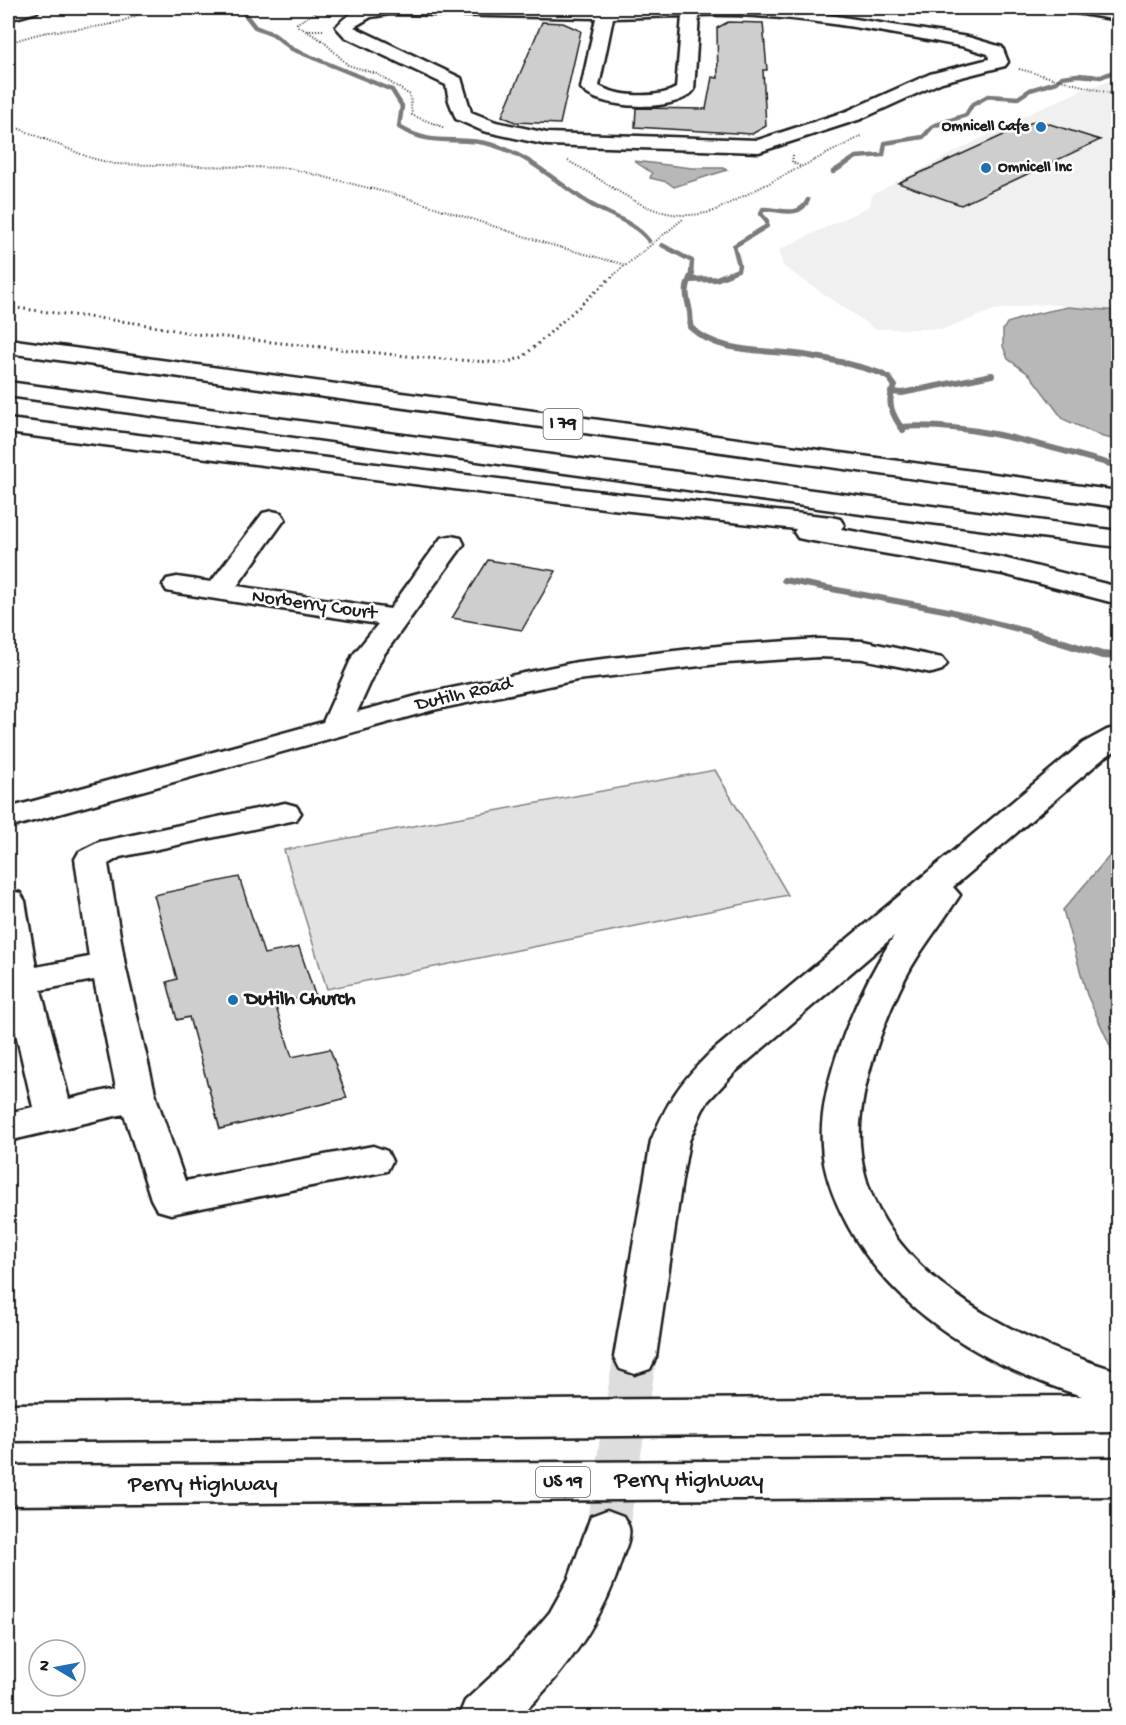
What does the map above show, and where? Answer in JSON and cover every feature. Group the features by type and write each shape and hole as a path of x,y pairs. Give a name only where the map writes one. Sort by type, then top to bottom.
{"main road":[{"path":"8,15 31,8"},
{"path":"1076,8 1119,15"},
{"path":"390,9 605,10 757,10 886,27 968,42 996,51 999,62 936,78 854,115 759,146 548,139 490,127 463,115 458,101 456,82 351,33 345,27 351,19 365,13 390,9"},
{"path":"605,10 590,88 595,94 606,97 669,98 685,90 691,9"},
{"name":"I 79","path":"8,346 1119,500"},
{"name":"I 79","path":"8,389 861,506 1119,538"},
{"path":"8,426 612,501 807,521 1119,562"},
{"path":"612,501 928,551 1034,573 1119,596"},
{"path":"218,592 272,519"},
{"path":"397,619 451,543"},
{"name":"Norberry Court","path":"177,585 397,619"},
{"name":"Norberry Court","path":"335,728 368,655 397,619"},
{"name":"Dutilh Road","path":"8,818 428,702 519,682 668,659 775,650 840,648 932,664"},
{"path":"635,1357 665,1159 676,1124 695,1091 722,1064 1094,750 1119,736"},
{"path":"285,813 111,849 91,859 108,965 137,1097 171,1199 373,1161"},
{"path":"994,834 917,927 901,952 871,1010 842,1113 842,1155 846,1177 865,1223 882,1247 924,1293 949,1313 1004,1347 1033,1360 1119,1389"},
{"path":"8,901 14,982 54,1116"},
{"path":"14,982 108,965"},
{"path":"8,1127 137,1097"},
{"path":"8,1423 1119,1414"},
{"name":"Perry Highway","path":"8,1486 1119,1477"},
{"path":"482,1718 532,1671 574,1615 588,1589 608,1530"}],"path":[{"path":"8,43 39,34 115,25 138,16 149,8"},
{"path":"8,124 88,157 114,164 288,168 401,196 548,244 626,265"},
{"path":"8,307 136,323 195,334 426,358 505,363 523,357 626,265 684,218"}],"shaded area":[{"path":"1118,78 1118,310 1045,304 994,310 943,329 875,329 783,266 779,250 870,206 872,195 1022,117 1087,88"},
{"path":"634,161 727,170 674,187 667,182 650,178 652,173"},
{"path":"1068,307 1118,311 1118,440 1103,437 1063,419 1030,375 1008,359 1003,346 1003,330 1007,323"},
{"path":"715,770 788,895 327,989 284,850"},
{"path":"1118,846 1118,1063 1087,995 1063,910"}],"building":[{"path":"542,22 563,23 581,31 560,124 515,122 502,116"},
{"path":"728,22 763,23 767,70 763,70 766,126 752,134 635,127 636,108 706,109 712,77 718,78 717,28"},
{"name":"Omnicell Inc","path":"1037,120 1100,140 961,205 898,183"},
{"path":"488,560 556,571 522,630 452,618"},
{"name":"Dutilh Church","path":"239,877 264,954 299,947 315,995 275,1004 292,1057 330,1049 347,1098 220,1129 189,1017 177,1020 167,982 177,979 154,895"}],"waterway":[{"path":"240,8 255,27 273,34 292,49 392,90 402,106 399,127 424,138 480,142 519,155 595,207 636,228 649,241"},
{"path":"833,172 856,157 883,155 885,143 923,137 933,126 966,115 972,105 988,96 1018,98 1030,90 1057,82 1062,77 1078,75 1101,77 1113,72 1118,63"},
{"path":"725,275 738,270 739,265 734,246 767,226 767,221 761,214 763,209 794,211 804,206 808,200"},
{"path":"662,245 692,261 691,275"},
{"path":"692,274 687,289 690,327 702,336 729,347 813,357 880,373 889,378 895,386 892,392"},
{"path":"690,280 716,279 729,274"},
{"path":"892,392 902,393 992,375"},
{"path":"892,392 891,409 901,427"},
{"path":"901,427 928,426 983,432 1118,466"},
{"path":"784,580 949,611 1041,635"},
{"path":"1035,634 1102,655 1118,656"}],"tunnel":[{"path":"607,1530 635,1357"}],"place":[{"name":"Omnicell Cafe","path":"1041,127"},
{"name":"Omnicell Inc","path":"986,168"},
{"name":"Dutilh Church","path":"233,1000"}]}
